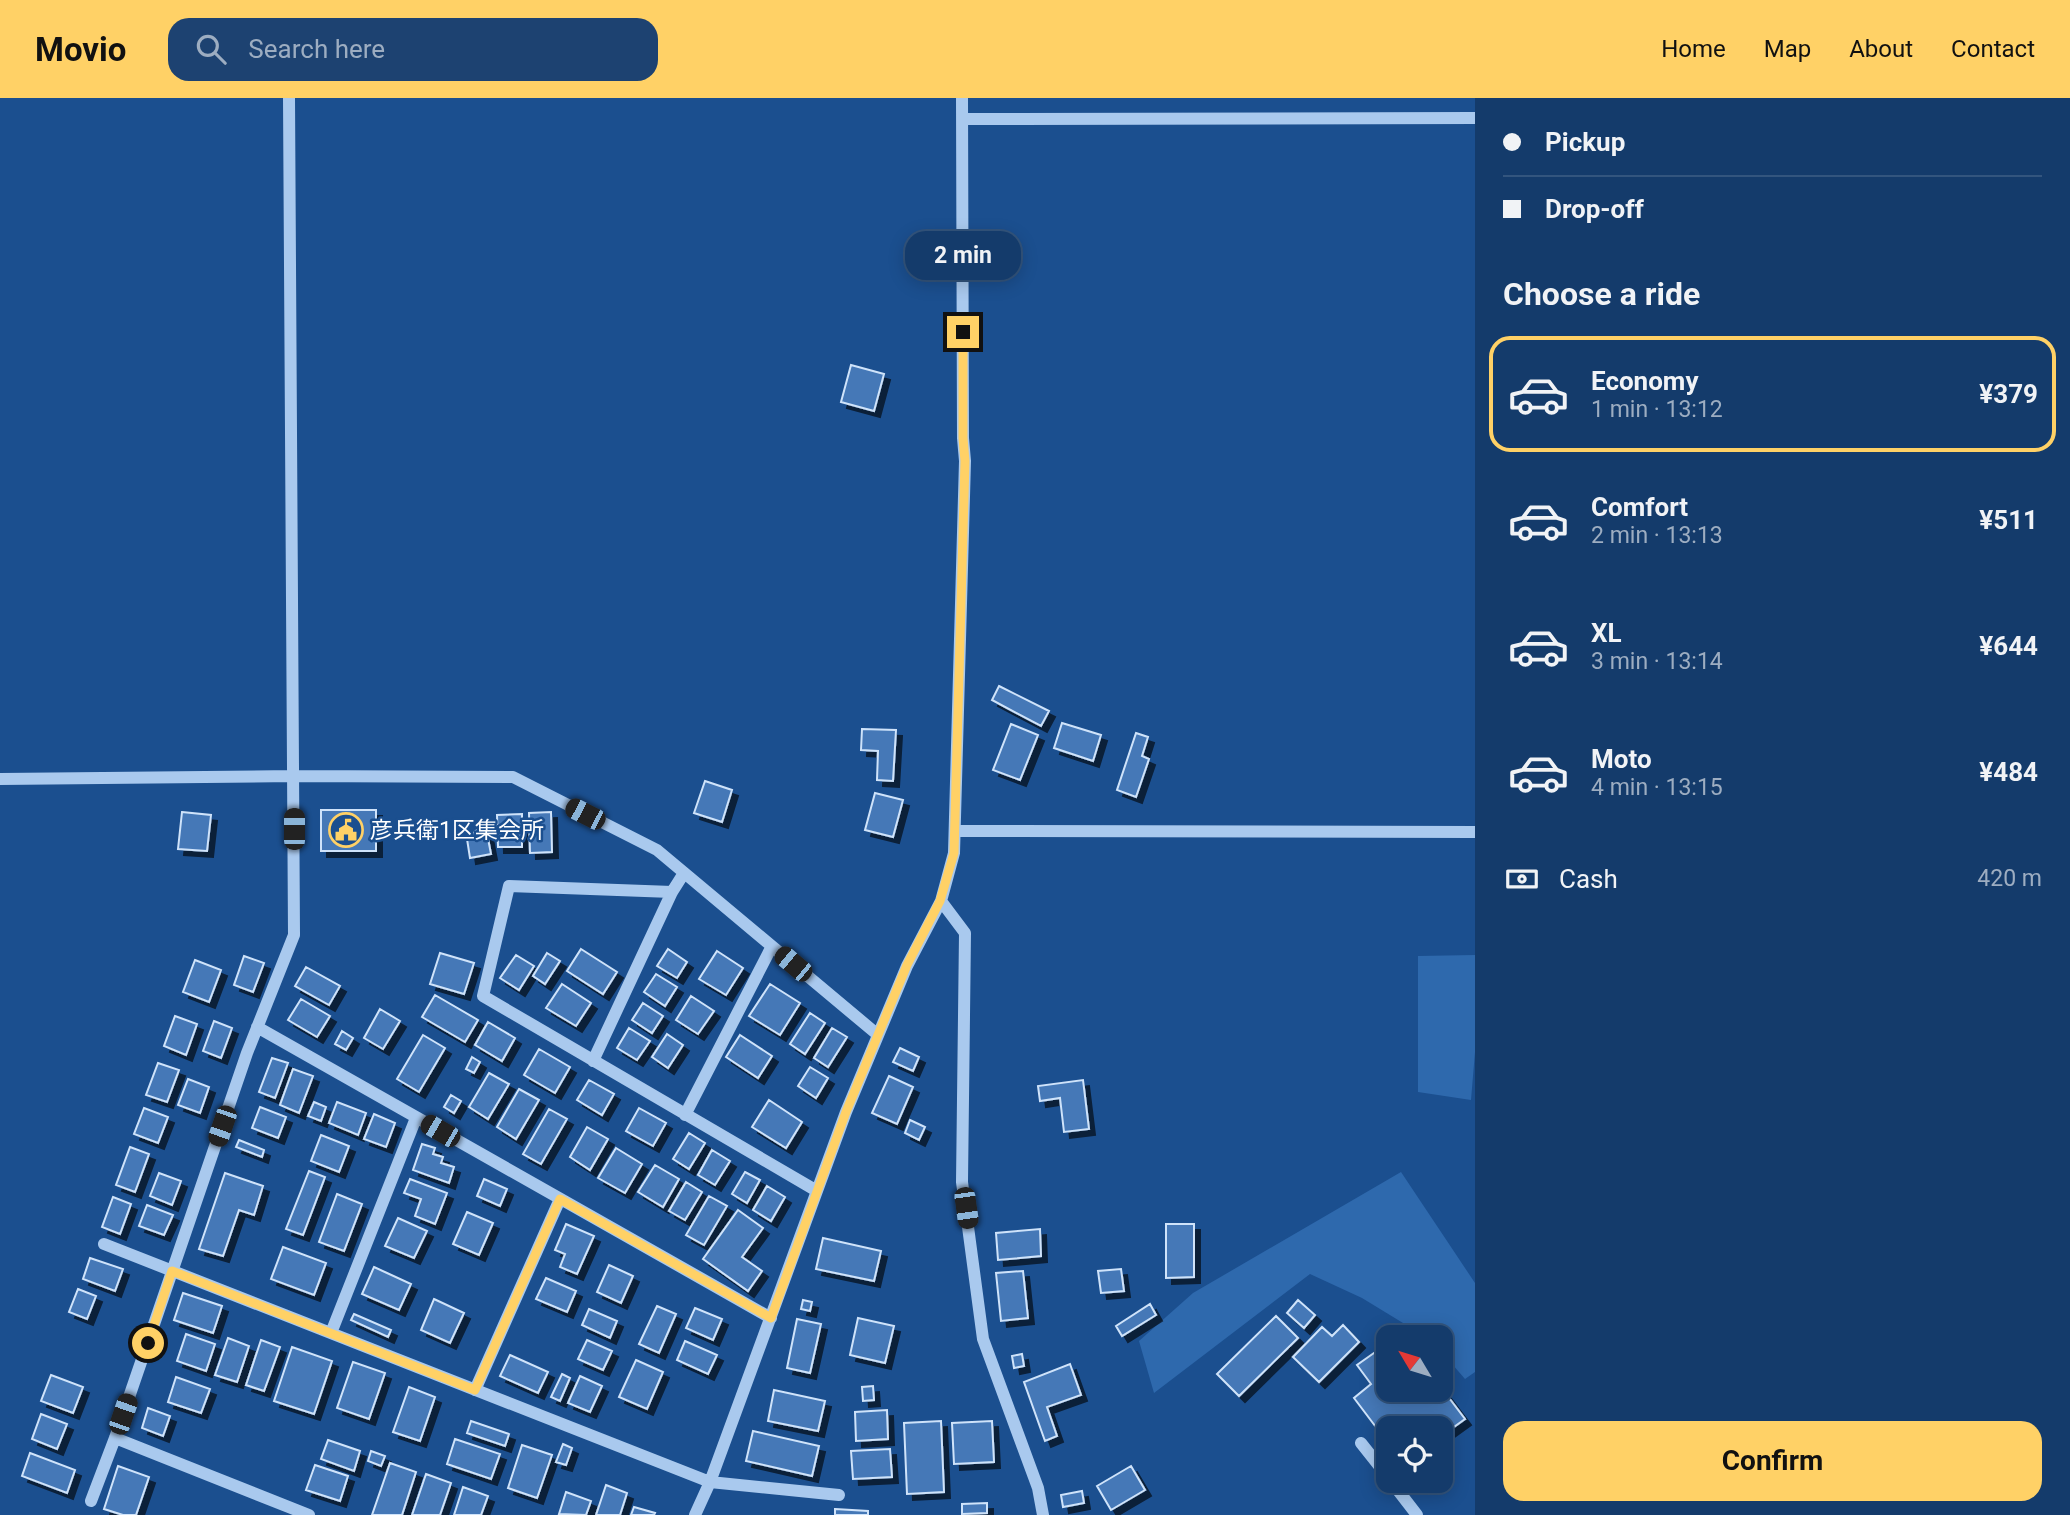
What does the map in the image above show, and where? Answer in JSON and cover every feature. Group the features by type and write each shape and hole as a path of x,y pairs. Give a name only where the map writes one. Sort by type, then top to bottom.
{"street":[{"path":"91,1501 257,1027 294,935 289,98"},
{"path":"695,1515 710,1482 846,1112 907,965 940,901 954,853 965,461 962,98"},
{"path":"962,119 1475,118"},
{"path":"0,779 513,777 657,850 878,1035"},
{"path":"955,831 1475,832"},
{"path":"593,1060 672,892 684,873"},
{"path":"672,892 509,886 483,996 817,1191"},
{"path":"940,901 965,933 962,1182 983,1339 1038,1489 1043,1515"},
{"path":"685,1115 772,946"},
{"path":"257,1027 771,1318"},
{"path":"331,1333 416,1118"},
{"path":"475,1390 560,1199"},
{"path":"104,1244 710,1482 839,1495"},
{"path":"115,1438 309,1515"},
{"path":"1361,1443 1376,1462"},
{"path":"1400,1493 1417,1515"}],"shaded area":[{"path":"1475,955 1475,1052 1471,1100 1418,1092 1418,956"},
{"path":"1401,1172 1475,1283 1475,1372 1465,1379 1453,1365 1453,1325 1406,1325 1362,1298 1310,1274 1154,1393 1139,1341 1193,1293"}],"building":[{"path":"851,365 884,374 874,411 841,402"},
{"path":"999,686 1049,711 1041,726 992,700"},
{"path":"1062,723 1101,735 1093,761 1054,748"},
{"path":"1011,724 1038,735 1020,780 993,770"},
{"path":"862,729 896,730 893,781 877,780 878,751 861,750"},
{"path":"1136,733 1148,737 1142,756 1149,759 1136,797 1117,790"},
{"path":"705,781 732,790 722,822 694,813"},
{"path":"875,793 903,800 893,837 865,830"},
{"path":"321,810 376,810 376,851 321,851"},
{"path":"182,812 211,815 207,851 178,849"},
{"path":"551,812 552,852 530,853 529,813"},
{"path":"522,814 522,847 498,847 497,815"},
{"path":"485,823 491,854 470,858 467,839"},
{"path":"581,949 617,972 603,994 567,971"},
{"path":"668,949 687,962 677,978 657,966"},
{"path":"717,951 743,968 726,995 699,979"},
{"path":"440,953 474,963 464,994 430,984"},
{"path":"547,953 560,961 545,984 533,976"},
{"path":"516,955 534,966 519,990 500,978"},
{"path":"244,956 264,963 253,992 234,985"},
{"path":"195,960 221,970 209,1002 183,992"},
{"path":"306,967 340,986 329,1005 295,986"},
{"path":"656,974 677,987 665,1006 644,992"},
{"path":"562,984 591,1003 576,1026 546,1008"},
{"path":"770,984 800,1003 780,1035 749,1016"},
{"path":"435,995 478,1020 465,1042 422,1017"},
{"path":"691,996 714,1011 698,1034 676,1020"},
{"path":"301,999 330,1016 317,1037 288,1020"},
{"path":"643,1003 663,1016 652,1033 632,1020"},
{"path":"380,1009 400,1021 383,1049 364,1038"},
{"path":"810,1013 825,1023 805,1054 790,1044"},
{"path":"175,1016 197,1024 186,1055 164,1046"},
{"path":"214,1021 232,1028 221,1058 203,1051"},
{"path":"488,1022 515,1038 502,1061 475,1045"},
{"path":"629,1028 650,1041 637,1060 617,1048"},
{"path":"832,1028 847,1037 828,1067 814,1058"},
{"path":"342,1031 353,1038 346,1050 335,1044"},
{"path":"667,1034 683,1045 668,1068 652,1057"},
{"path":"423,1035 445,1048 419,1092 397,1079"},
{"path":"740,1035 772,1056 758,1078 726,1057"},
{"path":"900,1048 919,1057 913,1071 893,1062"},
{"path":"539,1049 570,1067 555,1093 524,1075"},
{"path":"472,1057 480,1062 474,1073 466,1069"},
{"path":"272,1058 288,1063 275,1098 259,1092"},
{"path":"158,1063 179,1070 167,1102 146,1095"},
{"path":"810,1067 828,1078 816,1098 798,1086"},
{"path":"293,1069 313,1076 299,1113 280,1105"},
{"path":"489,1073 509,1084 488,1119 469,1107"},
{"path":"889,1076 913,1087 897,1124 872,1113"},
{"path":"188,1079 209,1087 200,1113 178,1105"},
{"path":"589,1080 614,1094 602,1115 577,1100"},
{"path":"1083,1080 1089,1129 1064,1132 1060,1098 1040,1101 1038,1086"},
{"path":"519,1089 539,1100 516,1139 497,1127"},
{"path":"451,1095 461,1101 454,1113 444,1107"},
{"path":"769,1100 802,1122 786,1148 752,1127"},
{"path":"314,1102 326,1107 321,1121 308,1116"},
{"path":"337,1102 366,1113 358,1135 329,1123"},
{"path":"260,1107 286,1117 278,1138 252,1128"},
{"path":"144,1108 168,1117 158,1143 134,1134"},
{"path":"639,1108 666,1123 653,1146 626,1131"},
{"path":"549,1109 567,1119 541,1164 523,1154"},
{"path":"374,1114 395,1123 386,1147 364,1139"},
{"path":"910,1120 925,1127 919,1140 905,1133"},
{"path":"587,1127 608,1139 590,1170 570,1157"},
{"path":"689,1133 705,1143 689,1169 673,1159"},
{"path":"321,1135 349,1146 339,1172 311,1161"},
{"path":"239,1140 264,1150 262,1157 236,1147"},
{"path":"422,1144 435,1148 433,1154 443,1157 441,1163 454,1167 449,1183 413,1170"},
{"path":"130,1147 149,1154 135,1192 116,1185"},
{"path":"616,1148 642,1164 625,1193 598,1178"},
{"path":"712,1150 730,1161 715,1185 698,1175"},
{"path":"655,1165 679,1179 663,1207 638,1192"},
{"path":"309,1171 325,1177 303,1235 286,1229"},
{"path":"745,1172 760,1180 747,1203 732,1194"},
{"path":"159,1173 181,1181 172,1205 150,1196"},
{"path":"225,1173 263,1186 254,1215 239,1210 223,1256 199,1249"},
{"path":"410,1179 447,1193 435,1224 415,1216 421,1199 404,1193"},
{"path":"484,1179 507,1189 500,1206 477,1196"},
{"path":"686,1182 702,1192 685,1220 669,1211"},
{"path":"767,1186 785,1197 771,1221 753,1210"},
{"path":"337,1194 362,1204 344,1251 319,1242"},
{"path":"709,1196 727,1206 704,1245 686,1235"},
{"path":"113,1197 131,1204 120,1234 102,1227"},
{"path":"147,1205 173,1215 164,1235 139,1226"},
{"path":"738,1210 763,1228 742,1257 762,1271 748,1291 703,1259"},
{"path":"467,1212 493,1223 479,1255 453,1244"},
{"path":"398,1218 427,1231 414,1258 385,1246"},
{"path":"566,1224 594,1236 577,1274 560,1267 565,1254 555,1250"},
{"path":"1166,1224 1194,1224 1194,1277 1166,1278"},
{"path":"1040,1229 1041,1256 998,1260 996,1233"},
{"path":"823,1238 881,1251 874,1281 816,1269"},
{"path":"283,1247 326,1263 314,1295 271,1279"},
{"path":"90,1258 123,1269 115,1291 83,1279"},
{"path":"609,1265 633,1276 621,1303 597,1292"},
{"path":"374,1267 411,1284 399,1310 362,1294"},
{"path":"1121,1269 1124,1291 1101,1293 1098,1271"},
{"path":"1023,1271 1028,1318 1001,1321 996,1273"},
{"path":"546,1278 576,1291 567,1312 536,1299"},
{"path":"78,1289 96,1296 87,1319 69,1312"},
{"path":"183,1293 222,1306 213,1333 174,1320"},
{"path":"434,1299 464,1313 450,1343 421,1330"},
{"path":"803,1300 812,1302 810,1311 801,1309"},
{"path":"1298,1300 1315,1315 1304,1328 1287,1313"},
{"path":"1150,1304 1156,1315 1122,1336 1116,1326"},
{"path":"657,1306 676,1314 659,1353 639,1344"},
{"path":"695,1308 722,1319 713,1340 686,1328"},
{"path":"589,1309 617,1321 610,1338 582,1325"},
{"path":"354,1314 391,1330 388,1337 351,1320"},
{"path":"1276,1316 1298,1338 1239,1396 1217,1374"},
{"path":"858,1318 894,1326 885,1363 850,1355"},
{"path":"797,1319 821,1324 810,1373 787,1368"},
{"path":"1343,1325 1359,1342 1319,1382 1293,1357 1322,1327 1332,1336"},
{"path":"186,1334 215,1344 206,1371 177,1361"},
{"path":"228,1338 249,1346 237,1382 215,1375"},
{"path":"261,1340 280,1347 264,1391 246,1385"},
{"path":"587,1340 612,1351 603,1370 578,1359"},
{"path":"685,1341 717,1355 708,1374 677,1360"},
{"path":"292,1347 332,1361 314,1414 274,1401"},
{"path":"1376,1352 1376,1402 1452,1402 1465,1419 1453,1428 1453,1416 1376,1416 1376,1427 1354,1398 1371,1384 1357,1365"},
{"path":"1022,1354 1024,1366 1014,1368 1012,1356"},
{"path":"510,1355 548,1372 538,1393 500,1376"},
{"path":"636,1360 663,1372 647,1409 619,1397"},
{"path":"353,1362 385,1373 369,1419 337,1408"},
{"path":"1070,1364 1081,1395 1047,1407 1057,1436 1045,1441 1024,1382"},
{"path":"562,1374 570,1378 560,1401 551,1397"},
{"path":"51,1375 83,1387 73,1413 41,1401"},
{"path":"580,1376 602,1386 590,1412 568,1403"},
{"path":"176,1377 210,1389 201,1413 168,1402"},
{"path":"873,1386 874,1400 863,1401 862,1387"},
{"path":"409,1387 435,1397 420,1441 393,1432"},
{"path":"774,1390 825,1401 818,1431 768,1421"},
{"path":"148,1408 170,1416 163,1436 142,1428"},
{"path":"887,1410 888,1439 856,1441 855,1412"},
{"path":"41,1414 67,1424 57,1449 32,1439"},
{"path":"471,1421 509,1434 505,1446 467,1433"},
{"path":"941,1421 944,1492 907,1494 904,1423"},
{"path":"992,1421 994,1462 954,1464 952,1423"},
{"path":"753,1431 819,1446 812,1476 746,1461"},
{"path":"455,1439 500,1454 491,1479 447,1464"},
{"path":"328,1440 360,1451 354,1471 321,1459"},
{"path":"563,1444 572,1448 566,1465 556,1462"},
{"path":"522,1445 552,1455 537,1498 508,1488"},
{"path":"890,1449 892,1477 853,1479 851,1451"},
{"path":"371,1451 385,1456 381,1466 368,1461"},
{"path":"30,1453 75,1470 67,1493 22,1476"},
{"path":"390,1463 416,1472 402,1515 372,1515"},
{"path":"315,1465 348,1476 340,1501 306,1490"},
{"path":"118,1466 149,1477 136,1515 123,1515 104,1509"},
{"path":"1131,1466 1145,1490 1111,1510 1097,1486"},
{"path":"426,1474 451,1483 440,1515 412,1515"},
{"path":"606,1485 627,1493 620,1515 596,1515"},
{"path":"463,1487 488,1496 481,1515 454,1515"},
{"path":"1082,1491 1084,1503 1063,1507 1061,1495"},
{"path":"566,1492 591,1501 586,1515 559,1514"},
{"path":"987,1503 987,1513 962,1514 962,1504"},
{"path":"634,1507 655,1513 631,1515"},
{"path":"835,1509 868,1511 868,1515 835,1515"}],"place":[{"name":"彦兵衛1区集会所","path":"346,830"}],"route":[{"path":"148,1343 172,1271 475,1390 560,1199 771,1318 846,1112 907,965 940,901 954,853 965,461 963,332"}]}
